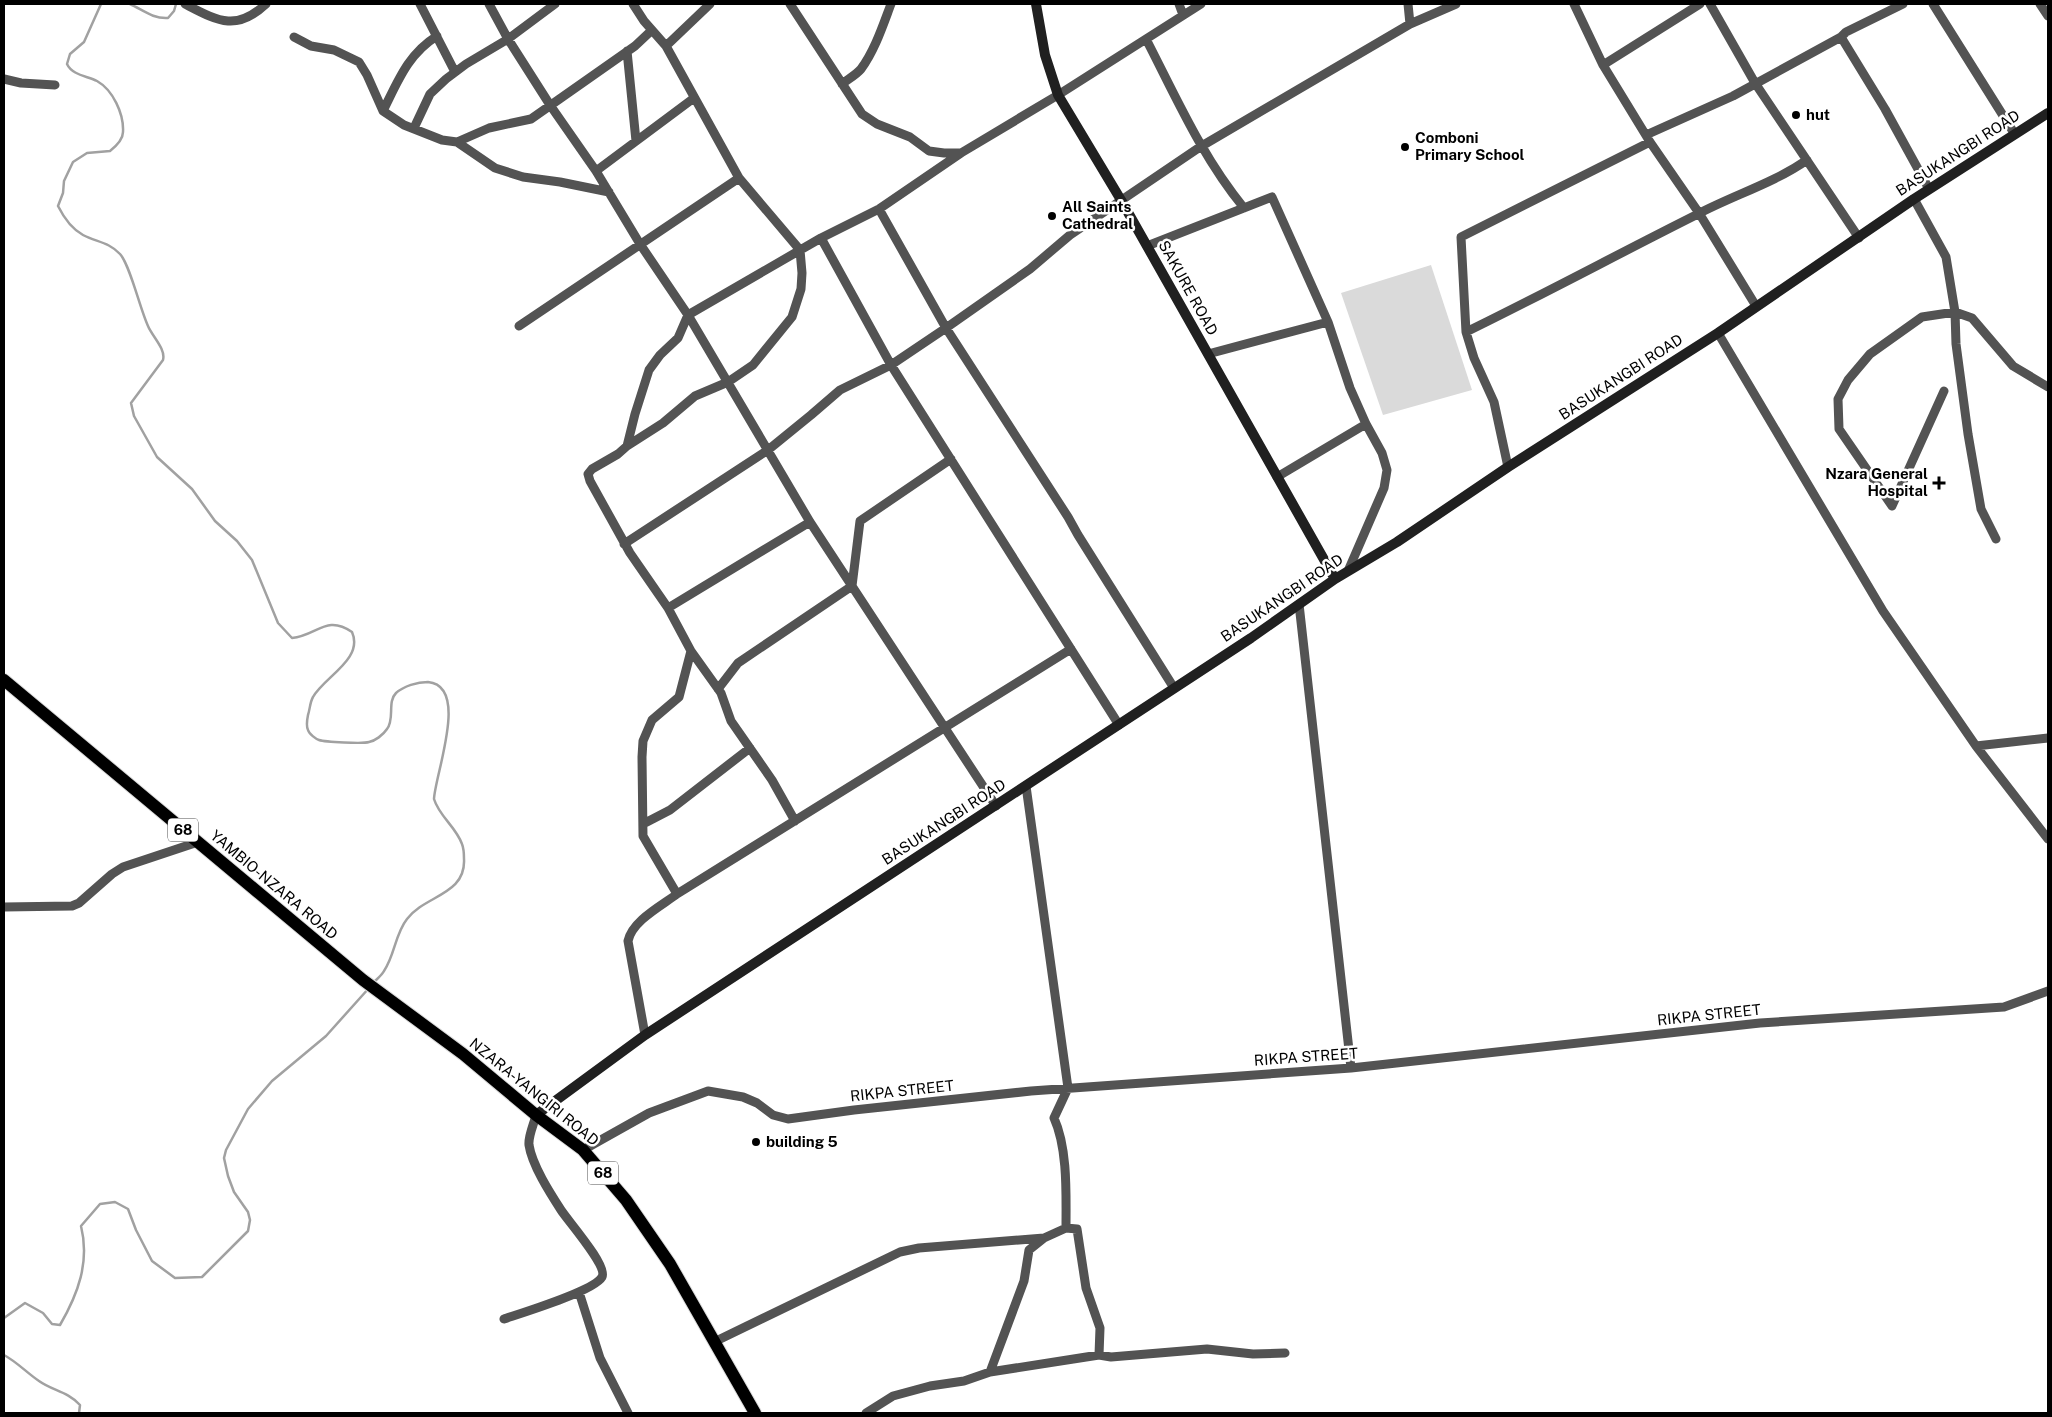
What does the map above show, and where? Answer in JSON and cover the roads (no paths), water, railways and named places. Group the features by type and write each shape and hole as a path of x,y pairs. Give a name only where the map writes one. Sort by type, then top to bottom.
{"main road":[{"name":"YAMBIO-NZARA ROAD","path":"4,680 382,995"},
{"name":"NZARA-YANGIRI ROAD","path":"382,995 463,1054 536,1115 583,1150 626,1200 670,1264 755,1413"}],"street":[{"path":"185,4 218,21 238,22 254,14 266,4"},
{"path":"420,4 456,72"},
{"path":"489,4 508,39 550,105 596,171 640,244 688,315 810,522 996,806"},
{"path":"414,128 430,94 456,72 508,39 555,4"},
{"path":"633,4 666,46 738,178 800,250 801,289 792,317 753,365 728,382 695,396 663,423 618,454 592,469 588,474 624,544 668,608 691,652 725,699 731,721 772,780 795,821"},
{"path":"666,46 710,4"},
{"path":"790,4 862,114 877,124 910,137 929,151 962,153"},
{"path":"842,84 860,70 867,59 892,4"},
{"name":"SAKURE ROAD","path":"1036,4 1045,55 1058,95 1121,200 1335,579"},
{"path":"1179,4 1183,15"},
{"path":"627,446 649,370 660,355 678,338 688,315 800,250 879,209 962,153 1058,95 1201,4"},
{"path":"1408,4 1410,24"},
{"path":"624,544 768,450 840,390 891,365 946,328 1030,269 1070,235 1200,147 1410,24 1456,4"},
{"path":"1574,4 1603,65 1648,138 1699,213 1756,306"},
{"path":"1603,65 1700,4"},
{"path":"1710,4 1756,83 1859,238"},
{"path":"1508,466 1494,402 1474,358 1466,332 1461,237 1648,138 1733,96 1846,32 1903,4"},
{"path":"1933,4 2014,133"},
{"path":"2040,4 2048,16"},
{"path":"457,142 490,128 530,119 627,51 652,30"},
{"path":"383,111 402,73 417,51 437,36"},
{"path":"1841,36 1885,109 1929,190"},
{"path":"294,37 311,46 334,50 359,62 383,111 404,125 442,140 457,142 495,168 523,177 609,192"},
{"path":"1146,39 1200,147 1225,185 1244,208"},
{"path":"627,51 636,142"},
{"path":"4,80 55,85"},
{"path":"596,171 694,98"},
{"name":"BASUKANGBI ROAD","path":"536,1115 645,1035 996,806 1335,579 1397,542 1508,466 1718,333 1914,199 2014,133 2048,113"},
{"path":"1466,332 1558,287 1699,213 1790,172 1807,160"},
{"path":"520,326 738,178"},
{"path":"1147,246 1272,197 1328,322 1350,388 1366,424 1382,453 1387,470 1384,488 1348,571"},
{"path":"1914,199 1946,257 1955,312 1957,353 1968,434 1981,509 1996,539"},
{"path":"879,209 946,328 1068,516 1174,688"},
{"path":"822,238 891,365 1118,725"},
{"path":"1944,390 1892,506 1839,429 1838,399 1848,380 1870,354 1922,317 1955,312 1972,318 2013,366 2048,387"},
{"path":"1208,354 1328,322"},
{"path":"1718,333 1883,611 1976,746 2048,839"},
{"path":"1277,477 1366,424"},
{"path":"718,689 738,663 852,586 860,520 951,459"},
{"path":"668,608 810,522"},
{"path":"1299,604 1351,1068"},
{"path":"645,1035 628,941 630,934 639,923 677,894 1071,649"},
{"path":"677,894 645,843 642,824 641,776 643,741 652,720 678,696 691,652"},
{"path":"1976,746 2048,738"},
{"path":"642,824 670,810 750,748"},
{"path":"1026,786 1068,1088 1054,1118 1060,1131 1066,1192 1066,1228"},
{"path":"4,907 72,906 79,903 112,874 123,867 198,842"},
{"name":"RIKPA STREET","path":"583,1150 649,1113 708,1091 743,1097 757,1103 773,1115 788,1120 854,1110 1068,1088 1351,1068 1760,1023 2004,1007 2048,991"},
{"path":"504,1319 579,1292 599,1281 603,1273 581,1236 562,1212 535,1164 529,1143 536,1115"},
{"path":"990,1372 1024,1282 1029,1250 1044,1238 1066,1228 1077,1229 1086,1288 1100,1328 1099,1356"},
{"path":"714,1342 900,1252 919,1248 1044,1238"},
{"path":"579,1292 600,1358 628,1413"},
{"path":"866,1413 893,1396 930,1386 964,1381 990,1372 1099,1356 1111,1357 1207,1349 1252,1354 1285,1353"}],"waterway":[{"path":"101,4 84,42 70,54 67,64 72,71 103,85 113,96 122,118 123,135 110,151 87,153 73,162 64,181 63,193 58,206 62,214 75,229 107,245 120,254 127,267 148,326 162,351 163,360 131,403 134,416 157,457 192,489 215,521 237,541 252,560 278,623 292,638 308,634 328,625 343,627 352,632 353,651 312,699 307,728 313,736 319,740 336,742 365,743 374,740 389,725 393,697 403,688 415,684 428,682 440,687 447,698 449,714 447,733 434,799 462,844 464,850 463,871 452,887 415,911 407,919 400,931 388,965 374,982"},
{"path":"130,4 153,16 163,18 168,18 174,11 176,4"},
{"path":"4,1318 25,1303 43,1313 52,1324 60,1325 72,1302 81,1277 84,1252 81,1226 100,1204 115,1202 128,1209 136,1230 152,1261 175,1278 202,1277 248,1231 250,1220 248,1212 234,1192 224,1158 226,1150 248,1109 272,1081 326,1036 369,988"},
{"path":"4,1355 39,1381 75,1400 80,1405 79,1413"}],"place":[{"name":"hut","path":"1796,115"},
{"name":"Comboni Primary School","path":"1405,147"},
{"name":"All Saints Cathedral","path":"1052,216"},
{"name":"Nzara General Hospital","path":"1939,483"},
{"name":"building 5","path":"756,1142"}]}
